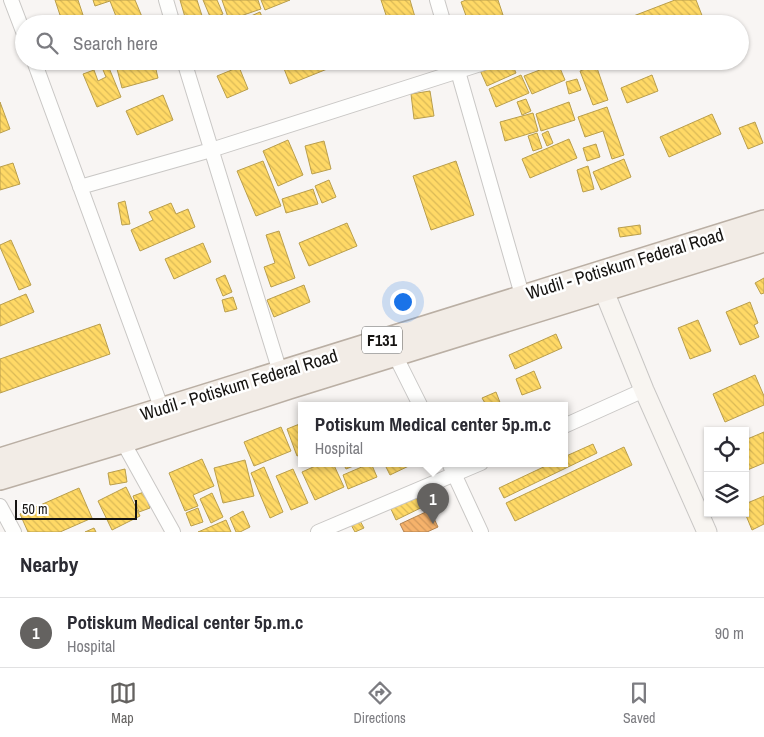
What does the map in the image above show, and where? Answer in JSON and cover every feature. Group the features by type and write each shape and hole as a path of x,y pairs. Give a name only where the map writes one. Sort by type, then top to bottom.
{"main road":[{"name":"Wudil - Potiskum Federal Road","path":"0,479 124,442 165,417 280,372 764,221"},
{"name":"Wudil - Potiskum Federal Road","path":"0,460 395,355 764,241"}],"street":[{"path":"11,0 17,15"},
{"path":"166,0 170,15"},
{"path":"437,0 441,15"},
{"path":"37,70 165,417"},
{"path":"187,70 280,372"},
{"path":"80,187 211,150 444,70"},
{"path":"457,70 522,295"},
{"path":"604,291 644,390 707,532"},
{"path":"395,355 418,402"},
{"path":"568,424 644,390"},
{"path":"124,442 173,532"},
{"path":"318,532 452,469 481,532"},
{"path":"0,506 14,532"}],"building: Homes":[{"path":"55,0 78,0 83,15 60,15"},
{"path":"93,0 135,0 141,15 115,15 110,1 95,6"},
{"path":"180,0 197,0 202,15 184,15"},
{"path":"203,0 217,0 223,14 209,15"},
{"path":"222,0 258,0 261,9 244,15 227,15"},
{"path":"261,0 290,0 265,10"},
{"path":"381,0 410,0 414,15 386,15"},
{"path":"466,0 498,0 503,15 466,15 461,2"},
{"path":"675,0 696,0 702,15 636,15"},
{"path":"94,70 98,81 106,77 103,70 110,70 121,97 97,107 83,74"},
{"path":"117,70 156,70 158,78 122,88"},
{"path":"232,70 240,70 248,89 227,98 217,76"},
{"path":"285,70 325,70 290,84"},
{"path":"480,70 515,70 516,73 487,86"},
{"path":"540,70 561,70 565,80 532,94 524,76"},
{"path":"598,70 608,100 593,105 580,71"},
{"path":"521,75 529,93 496,107 489,89"},
{"path":"652,75 658,91 627,103 621,88"},
{"path":"577,79 581,90 569,94 566,82"},
{"path":"430,91 434,116 414,119 411,94"},
{"path":"163,95 173,120 137,135 126,111"},
{"path":"526,99 531,111 522,115 517,102"},
{"path":"0,102 10,129 0,133"},
{"path":"569,102 575,120 541,131 536,114"},
{"path":"607,107 624,155 612,159 603,131 585,137 578,117"},
{"path":"533,113 538,131 505,141 500,122"},
{"path":"712,114 721,134 669,157 660,137"},
{"path":"755,122 763,143 748,149 739,128"},
{"path":"548,131 553,143 547,146 542,134"},
{"path":"537,133 542,148 533,151 528,136"},
{"path":"569,139 577,158 530,178 522,159"},
{"path":"288,140 303,175 278,186 263,151"},
{"path":"324,141 331,169 312,174 305,146"},
{"path":"596,144 600,157 587,161 583,148"},
{"path":"624,159 631,177 601,190 593,172"},
{"path":"263,161 281,206 256,216 237,171"},
{"path":"456,161 474,215 431,230 413,176"},
{"path":"13,163 20,184 0,190 0,167"},
{"path":"588,166 594,189 583,192 577,170"},
{"path":"329,180 336,197 322,203 315,186"},
{"path":"313,189 318,204 286,213 282,199"},
{"path":"125,201 130,224 122,225 118,203"},
{"path":"171,203 176,214 188,209 195,227 140,251 131,230 153,220 149,212"},
{"path":"347,223 357,246 309,266 299,243"},
{"path":"640,225 641,234 620,237 618,228"},
{"path":"279,231 295,278 271,287 264,267 275,263 266,235"},
{"path":"11,240 31,285 19,290 0,247 0,245"},
{"path":"203,243 211,262 174,279 165,259"},
{"path":"225,275 232,292 223,296 216,279"},
{"path":"764,278 764,293 761,294 755,283"},
{"path":"304,285 310,302 274,317 267,300"},
{"path":"26,294 34,312 0,326 0,305"},
{"path":"233,297 237,309 225,312 222,300"},
{"path":"750,302 758,323 754,325 759,337 740,345 726,312"},
{"path":"698,320 711,351 690,359 678,328"},
{"path":"100,324 110,354 0,393 0,359"},
{"path":"556,334 562,348 515,369 509,355"},
{"path":"534,371 541,388 522,395 516,379"},
{"path":"755,375 764,396 764,405 725,422 713,394"},
{"path":"496,392 500,402 484,402 482,398"},
{"path":"298,425 297,456 287,429"},
{"path":"281,427 291,451 254,466 244,442"},
{"path":"764,432 764,463 749,469 749,438"},
{"path":"593,444 597,453 504,498 499,488 544,467 568,467 568,455"},
{"path":"624,447 632,465 515,521 506,503"},
{"path":"202,459 214,486 193,495 198,506 185,511 169,473"},
{"path":"245,460 254,496 223,503 214,468"},
{"path":"264,467 283,512 270,518 251,473"},
{"path":"313,467 335,467 344,487 315,500 302,472"},
{"path":"362,467 373,467 377,477 348,489 343,475"},
{"path":"386,467 407,467 390,475"},
{"path":"125,469 127,482 110,485 108,473"},
{"path":"293,469 308,503 291,510 276,476"},
{"path":"432,486 439,499 396,520 390,507"},
{"path":"126,487 140,516 112,530 98,501"},
{"path":"79,488 92,518 60,532 28,532 20,514"},
{"path":"144,492 150,508 139,512 133,496"},
{"path":"212,493 223,517 211,523 200,499"},
{"path":"764,496 764,524 752,530 747,517 749,517 749,502"},
{"path":"198,508 203,522 191,526 186,513"},
{"path":"243,511 250,527 236,532 230,518"},
{"path":"359,519 364,528 355,532 350,523"},
{"path":"226,520 231,532 198,532"},
{"path":"94,528 96,532 85,532"}],"building: Health":[{"path":"430,510 438,527 427,532 404,532 400,524"}],"place":[{"name":"Potiskum Medical center 5p.m.c","path":"433,524"}]}
